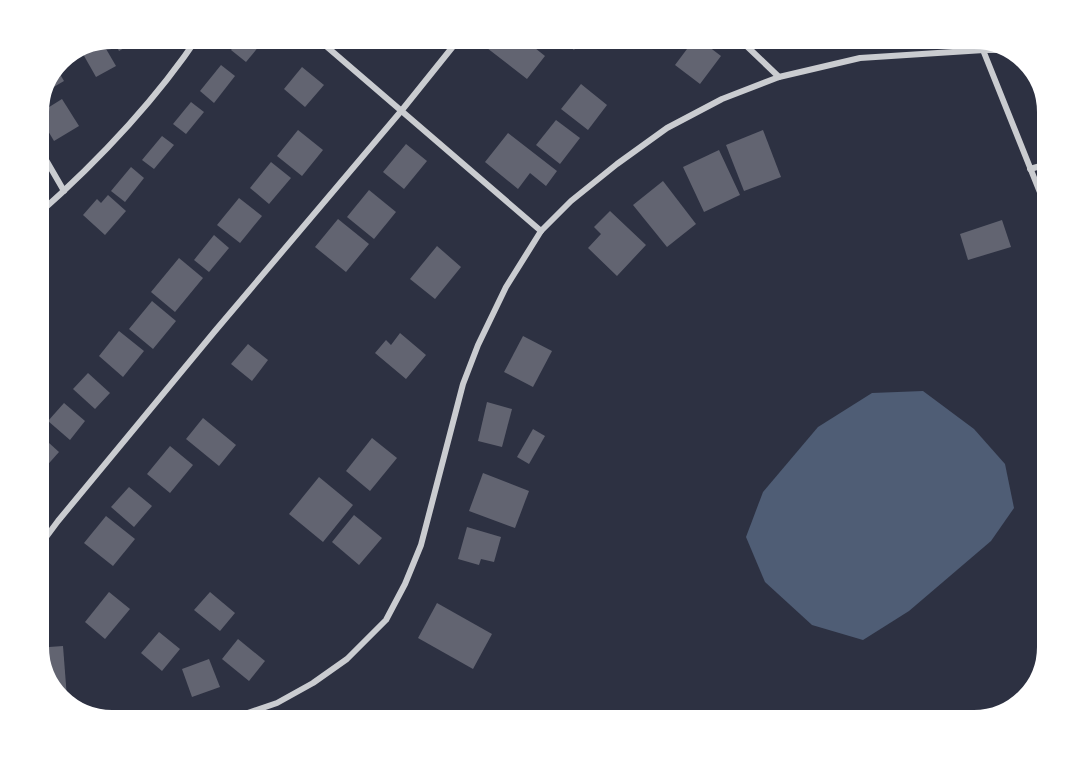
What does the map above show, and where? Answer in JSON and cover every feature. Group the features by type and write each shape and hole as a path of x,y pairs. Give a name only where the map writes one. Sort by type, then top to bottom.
{"street":[{"path":"45,208 142,109 191,45"},
{"path":"325,45 541,231"},
{"path":"45,539 454,45"},
{"path":"746,45 779,76"},
{"path":"982,46 1041,196"},
{"path":"984,50 987,47"},
{"path":"246,714 277,704 314,683 347,659 386,620 405,584 421,545 463,384 478,345 506,287 541,231 571,201 667,128 722,99 779,76 860,58 999,50"},
{"path":"45,158 64,191"},
{"path":"1029,169 1041,166"}],"water":[{"path":"923,391 974,429 1005,464 1014,508 991,541 909,611 863,640 812,625 765,582 746,537 763,492 818,427 872,393"}],"building":[{"path":"116,45 129,45 119,51"},
{"path":"235,45 260,45 246,62 231,50"},
{"path":"489,45 505,45 510,49 513,45 531,45 545,56 527,79 487,48"},
{"path":"568,45 578,45 574,50"},
{"path":"690,45 707,45 721,56 700,84 675,65"},
{"path":"104,46 116,66 96,77 83,54 92,48"},
{"path":"221,65 235,76 214,103 200,91"},
{"path":"302,67 324,85 305,107 284,89"},
{"path":"59,72 64,81 49,90"},
{"path":"581,84 607,105 588,130 561,109"},
{"path":"62,99 79,126 54,141 45,126 45,110"},
{"path":"191,102 204,112 186,134 173,124"},
{"path":"556,120 580,138 560,164 536,145"},
{"path":"298,130 323,150 302,176 277,156"},
{"path":"763,130 781,177 744,191 726,145"},
{"path":"508,133 557,171 546,186 530,173 518,189 485,162"},
{"path":"162,136 174,145 154,169 142,160"},
{"path":"406,144 427,161 404,189 383,172"},
{"path":"719,150 740,195 704,212 683,167"},
{"path":"271,162 291,178 269,204 250,188"},
{"path":"131,167 144,178 125,202 111,191"},
{"path":"663,181 696,224 667,247 633,205"},
{"path":"369,190 396,212 374,239 347,217"},
{"path":"108,195 126,211 105,235 83,215 97,199 101,203"},
{"path":"239,198 262,216 240,243 217,225"},
{"path":"610,211 646,245 617,276 588,248 601,234 594,227"},
{"path":"338,219 369,244 346,272 315,247"},
{"path":"1002,220 1011,247 968,260 960,234"},
{"path":"214,235 229,248 209,272 194,260"},
{"path":"437,246 461,267 435,299 410,279"},
{"path":"179,258 203,278 175,312 151,292"},
{"path":"152,301 176,321 153,349 129,329"},
{"path":"119,331 144,351 123,377 99,356"},
{"path":"400,333 426,355 406,379 375,353 386,340 391,345"},
{"path":"523,336 552,351 533,387 504,372"},
{"path":"248,344 268,360 252,381 231,364"},
{"path":"88,373 110,393 95,409 73,389"},
{"path":"487,402 512,409 502,447 478,441"},
{"path":"64,403 85,421 70,440 48,421"},
{"path":"203,418 236,445 219,466 186,439"},
{"path":"533,429 545,436 529,464 517,457"},
{"path":"372,438 397,458 370,491 346,471"},
{"path":"45,439 59,452 45,468"},
{"path":"170,446 193,465 170,493 147,474"},
{"path":"483,473 529,491 515,528 469,511"},
{"path":"319,477 353,505 323,542 289,514"},
{"path":"129,487 152,506 134,527 111,507"},
{"path":"354,515 382,538 359,565 332,542"},
{"path":"106,516 135,539 113,566 84,543"},
{"path":"467,527 501,537 494,562 481,559 479,565 458,559"},
{"path":"109,592 130,609 105,639 85,622"},
{"path":"210,592 235,613 220,631 194,610"},
{"path":"437,603 492,634 473,669 418,638"},
{"path":"159,632 180,649 162,671 141,653"},
{"path":"238,639 265,661 249,681 222,659"},
{"path":"63,646 67,696 54,681 46,660 45,647"},
{"path":"209,659 220,687 192,697 182,669"}]}
